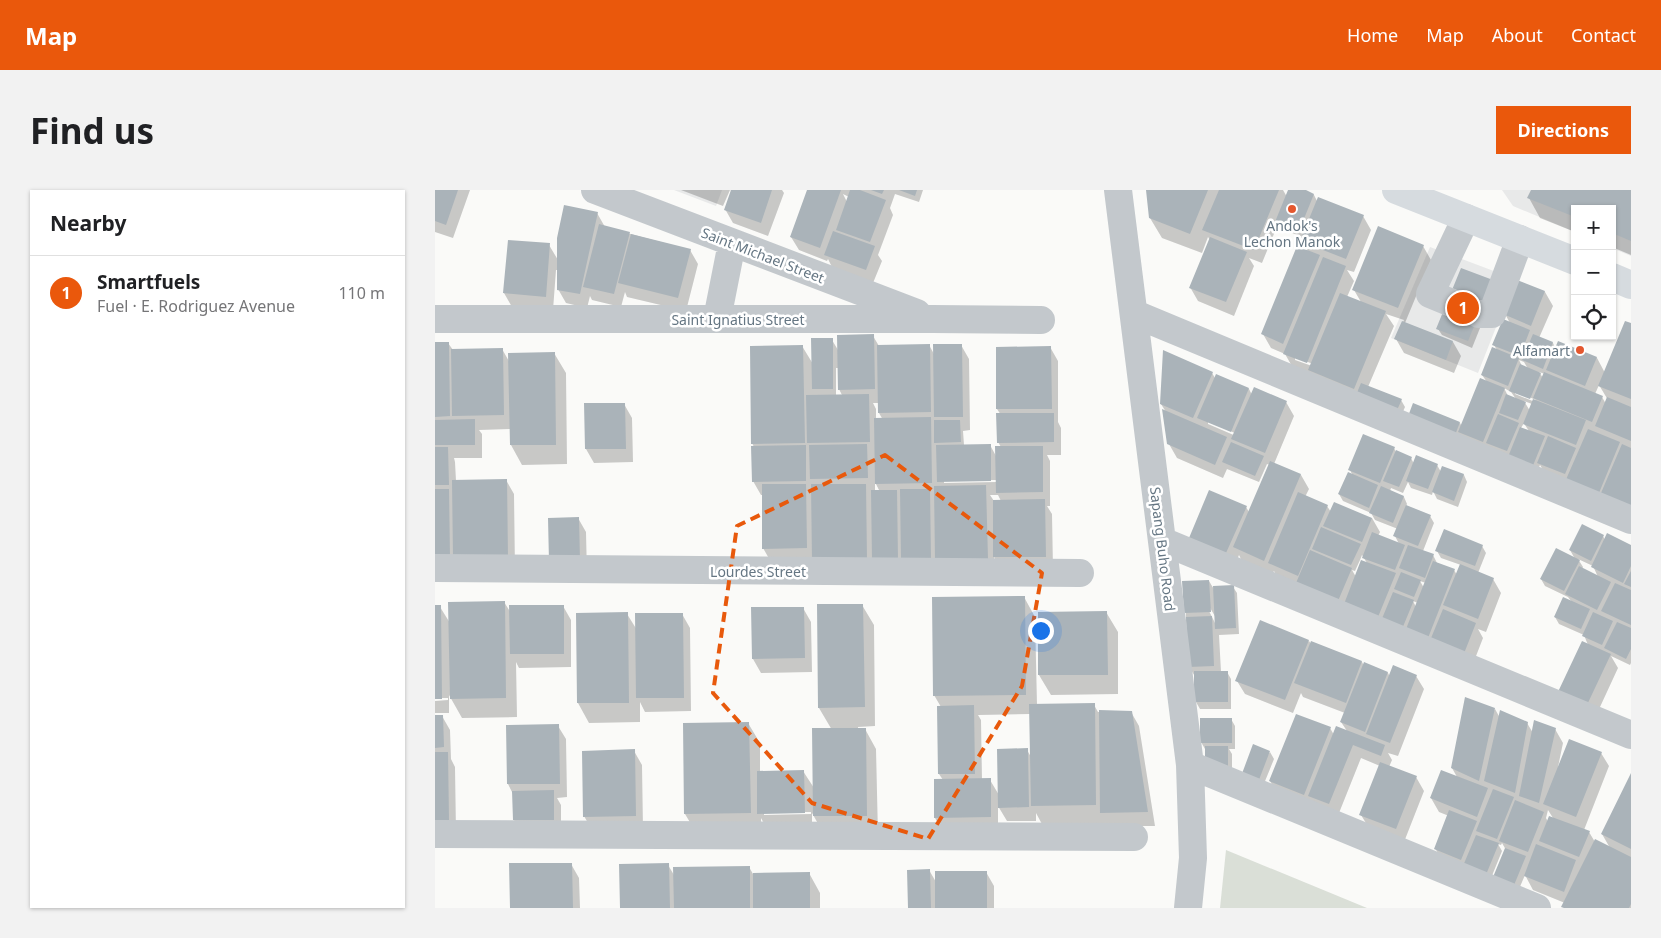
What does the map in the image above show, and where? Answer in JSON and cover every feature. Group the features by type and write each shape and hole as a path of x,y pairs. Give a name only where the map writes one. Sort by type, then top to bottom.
{"main road":[{"path":"1395,190 1571,259"},
{"path":"1616,279 1631,285"}],"street":[{"name":"Saint Michael Street","path":"595,190 932,319"},
{"name":"Sapang Buho Road","path":"1118,190 1190,765 1193,858 1188,908"},
{"path":"1447,301 1430,294 1466,218"},
{"path":"1479,314 1492,314 1520,239"},
{"path":"717,319 732,243"},
{"path":"1135,314 1631,520"},
{"name":"Saint Ignatius Street","path":"435,319 1041,320"},
{"path":"1162,541 1631,735"},
{"name":"Lourdes Street","path":"435,568 1080,574"},
{"path":"1190,765 1537,908"},
{"path":"435,834 1133,837"}],"highlighted area":[{"path":"885,455 1042,573 1022,686 928,839 812,803 713,693 737,526"}],"shaded area":[{"path":"674,190 722,190 716,206"},
{"path":"1502,190 1631,190 1631,256 1616,250 1616,205 1571,205 1571,230 1513,206"},
{"path":"1430,247 1515,279 1478,373 1391,338"},
{"path":"1226,850 1367,908 1220,908"}],"building":[{"path":"435,190 458,190 446,225 435,221"},
{"path":"731,190 772,190 761,223 724,210"},
{"path":"807,190 841,190 820,248 790,237"},
{"path":"850,190 860,190 886,200 870,242 836,230"},
{"path":"871,190 884,190 882,194"},
{"path":"899,190 917,190 915,196"},
{"path":"1146,190 1208,190 1190,234 1149,218"},
{"path":"1219,190 1279,190 1254,250 1202,230"},
{"path":"1288,190 1306,190 1314,194 1299,231 1275,222"},
{"path":"1531,190 1631,190 1631,241 1616,235 1616,205 1571,205 1571,215 1527,198"},
{"path":"1318,197 1364,215 1346,259 1300,241"},
{"path":"564,205 598,212 580,294 557,290 557,238"},
{"path":"599,224 630,232 614,294 583,287"},
{"path":"1378,226 1424,245 1398,308 1352,290"},
{"path":"833,231 875,246 866,270 824,255"},
{"path":"631,234 691,249 678,298 618,283"},
{"path":"1210,237 1247,252 1226,302 1189,288"},
{"path":"508,240 550,243 546,297 503,293"},
{"path":"1297,246 1320,255 1283,344 1261,334"},
{"path":"1323,257 1346,266 1307,363 1283,354"},
{"path":"1461,268 1493,280 1468,341 1436,329"},
{"path":"1517,280 1545,291 1531,326 1503,314"},
{"path":"1340,293 1386,311 1354,389 1308,370"},
{"path":"1503,319 1530,330 1520,356 1492,345"},
{"path":"1402,321 1453,341 1446,360 1394,339"},
{"path":"1625,321 1631,323 1631,399 1598,386"},
{"path":"874,334 875,389 838,390 837,335"},
{"path":"1533,334 1553,342 1543,369 1522,360"},
{"path":"811,338 833,338 833,389 812,389"},
{"path":"1558,341 1597,357 1585,386 1546,370"},
{"path":"435,342 449,342 450,416 435,417"},
{"path":"930,344 931,412 878,413 877,345"},
{"path":"933,344 962,344 963,417 934,417"},
{"path":"803,345 805,443 751,444 750,346"},
{"path":"1051,346 1052,409 996,409 996,347"},
{"path":"1492,347 1519,358 1508,386 1481,375"},
{"path":"503,348 504,415 452,416 451,349"},
{"path":"1163,350 1213,372 1193,418 1160,404"},
{"path":"555,352 556,445 510,445 508,353"},
{"path":"1520,364 1541,373 1530,399 1509,391"},
{"path":"1544,372 1603,396 1592,422 1533,398"},
{"path":"1216,374 1249,388 1231,432 1197,418"},
{"path":"1480,378 1505,388 1483,442 1458,432"},
{"path":"1361,383 1402,399 1394,417 1354,400"},
{"path":"1254,387 1287,401 1265,453 1231,439"},
{"path":"869,394 870,442 807,443 806,395"},
{"path":"1506,394 1526,402 1518,420 1499,413"},
{"path":"1607,397 1631,407 1631,441 1595,426"},
{"path":"1533,399 1586,420 1576,445 1523,424"},
{"path":"584,403 625,403 626,449 585,449"},
{"path":"1413,403 1460,422 1454,438 1407,419"},
{"path":"1162,409 1227,437 1215,465 1167,444"},
{"path":"996,413 1054,413 1054,442 997,443"},
{"path":"1498,414 1519,423 1507,451 1486,443"},
{"path":"931,417 932,483 875,484 874,418"},
{"path":"475,419 475,445 435,445 435,420"},
{"path":"934,420 960,420 961,442 934,443"},
{"path":"1520,427 1545,436 1532,468 1508,457"},
{"path":"1588,429 1620,442 1594,505 1561,491"},
{"path":"1363,434 1395,447 1380,483 1348,470"},
{"path":"1548,436 1576,448 1565,474 1537,463"},
{"path":"1231,442 1264,456 1255,476 1222,462"},
{"path":"867,444 868,478 810,479 809,445"},
{"path":"991,444 991,481 937,482 936,445"},
{"path":"1622,444 1631,448 1631,513 1598,500"},
{"path":"806,445 806,481 752,482 751,446"},
{"path":"995,446 1043,446 1043,492 996,493"},
{"path":"435,447 448,447 449,485 435,485"},
{"path":"1396,450 1412,457 1399,487 1383,481"},
{"path":"1416,455 1438,464 1428,489 1406,481"},
{"path":"1270,461 1301,474 1264,561 1233,547"},
{"path":"1442,466 1464,474 1454,501 1432,492"},
{"path":"1348,472 1378,485 1369,508 1338,494"},
{"path":"507,479 508,558 453,558 452,480"},
{"path":"762,484 806,484 807,548 762,549"},
{"path":"811,484 866,484 867,560 812,561"},
{"path":"986,485 988,559 935,560 934,486"},
{"path":"1381,486 1404,496 1393,523 1369,513"},
{"path":"435,489 449,489 450,558 435,558"},
{"path":"900,489 930,489 931,559 901,559"},
{"path":"871,490 897,490 898,559 872,559"},
{"path":"1209,490 1247,506 1226,553 1189,538"},
{"path":"1298,492 1328,505 1298,576 1268,563"},
{"path":"1045,499 1046,557 993,557 993,500"},
{"path":"1334,502 1372,518 1362,542 1323,526"},
{"path":"1406,505 1431,515 1418,546 1393,536"},
{"path":"579,517 580,561 549,562 548,518"},
{"path":"1582,524 1604,535 1591,561 1569,550"},
{"path":"1321,527 1361,544 1351,565 1312,549"},
{"path":"1444,529 1483,545 1475,566 1435,551"},
{"path":"1372,532 1405,545 1395,570 1362,558"},
{"path":"1607,533 1631,545 1631,566 1623,583 1591,567"},
{"path":"1408,545 1434,554 1425,578 1399,568"},
{"path":"1556,548 1580,560 1564,591 1540,579"},
{"path":"1310,550 1352,568 1338,601 1296,583"},
{"path":"1361,560 1396,573 1378,617 1344,604"},
{"path":"1433,561 1455,569 1428,638 1406,629"},
{"path":"1460,564 1494,578 1478,619 1443,605"},
{"path":"1579,566 1611,582 1597,610 1565,594"},
{"path":"1631,571 1631,587 1624,584"},
{"path":"1401,572 1421,580 1414,597 1394,589"},
{"path":"1209,580 1211,612 1184,613 1182,581"},
{"path":"1615,583 1631,590 1631,625 1601,611"},
{"path":"1234,585 1236,628 1215,629 1213,586"},
{"path":"1393,592 1414,600 1402,629 1381,621"},
{"path":"1025,596 1026,695 933,696 932,597"},
{"path":"1563,597 1590,609 1581,629 1554,617"},
{"path":"505,601 506,698 450,699 448,602"},
{"path":"817,604 863,604 865,707 818,708"},
{"path":"435,605 441,605 442,699 435,699"},
{"path":"509,605 564,605 564,654 510,654"},
{"path":"751,607 804,607 805,658 752,659"},
{"path":"1443,609 1476,623 1463,656 1429,643"},
{"path":"1107,611 1108,675 1038,675 1038,612"},
{"path":"628,612 629,703 577,703 576,613"},
{"path":"1593,612 1613,621 1602,645 1582,636"},
{"path":"635,613 683,613 684,698 636,698"},
{"path":"1212,616 1214,666 1188,667 1186,617"},
{"path":"1260,620 1309,640 1285,700 1235,681"},
{"path":"1617,622 1631,628 1631,649 1626,659 1604,648"},
{"path":"1311,641 1362,661 1346,703 1294,683"},
{"path":"1582,641 1611,654 1586,707 1557,694"},
{"path":"1364,662 1388,672 1365,732 1340,722"},
{"path":"1393,665 1417,675 1390,743 1366,734"},
{"path":"1194,671 1228,671 1228,702 1194,702"},
{"path":"1465,697 1495,708 1479,781 1451,768"},
{"path":"1095,703 1096,805 1031,806 1029,704"},
{"path":"974,705 975,774 938,774 937,706"},
{"path":"1099,710 1132,711 1148,812 1100,813"},
{"path":"1500,710 1528,722 1515,793 1484,781"},
{"path":"1296,714 1331,727 1304,795 1269,781"},
{"path":"435,715 443,715 444,747 435,748"},
{"path":"1200,718 1232,718 1232,743 1200,743"},
{"path":"1534,720 1556,728 1539,803 1519,796"},
{"path":"749,722 751,813 684,814 683,723"},
{"path":"559,724 560,784 507,784 506,725"},
{"path":"1336,726 1385,745 1381,756 1353,745 1329,804 1308,796"},
{"path":"812,728 866,728 867,816 813,816"},
{"path":"1569,739 1602,752 1576,817 1543,804"},
{"path":"1253,744 1270,751 1257,785 1240,779"},
{"path":"1205,746 1228,746 1228,768 1205,768"},
{"path":"1028,748 1029,807 998,808 997,749"},
{"path":"635,749 636,816 583,817 582,751"},
{"path":"435,752 448,752 449,820 435,820"},
{"path":"1380,762 1417,776 1396,829 1359,815"},
{"path":"804,770 805,813 757,814 757,771"},
{"path":"1441,770 1488,788 1477,817 1430,798"},
{"path":"1631,773 1631,849 1601,834"},
{"path":"991,778 991,817 934,818 934,779"},
{"path":"1493,789 1514,797 1497,839 1476,831"},
{"path":"554,790 554,820 513,820 512,791"},
{"path":"1515,800 1544,812 1528,852 1499,841"},
{"path":"1449,810 1477,821 1461,860 1434,849"},
{"path":"1549,816 1590,831 1579,857 1539,841"},
{"path":"1476,835 1499,843 1483,882 1460,873"},
{"path":"1595,839 1631,857 1631,904 1629,908 1561,907"},
{"path":"1536,844 1576,860 1564,892 1524,876"},
{"path":"1505,848 1526,856 1512,890 1491,882"},
{"path":"509,863 572,863 573,908 510,908"},
{"path":"669,863 670,908 620,908 619,864"},
{"path":"750,866 750,908 674,908 673,867"},
{"path":"930,869 931,908 908,908 907,870"},
{"path":"935,871 987,871 987,908 935,908"},
{"path":"810,872 810,908 753,908 753,873"}],"tunnel":[{"path":"1447,301 1479,314"}],"place":[{"name":"Andok's Lechon Manok","path":"1292,209"},
{"name":"Smartfuels","path":"1463,308"},
{"name":"Alfamart","path":"1580,350"}]}
